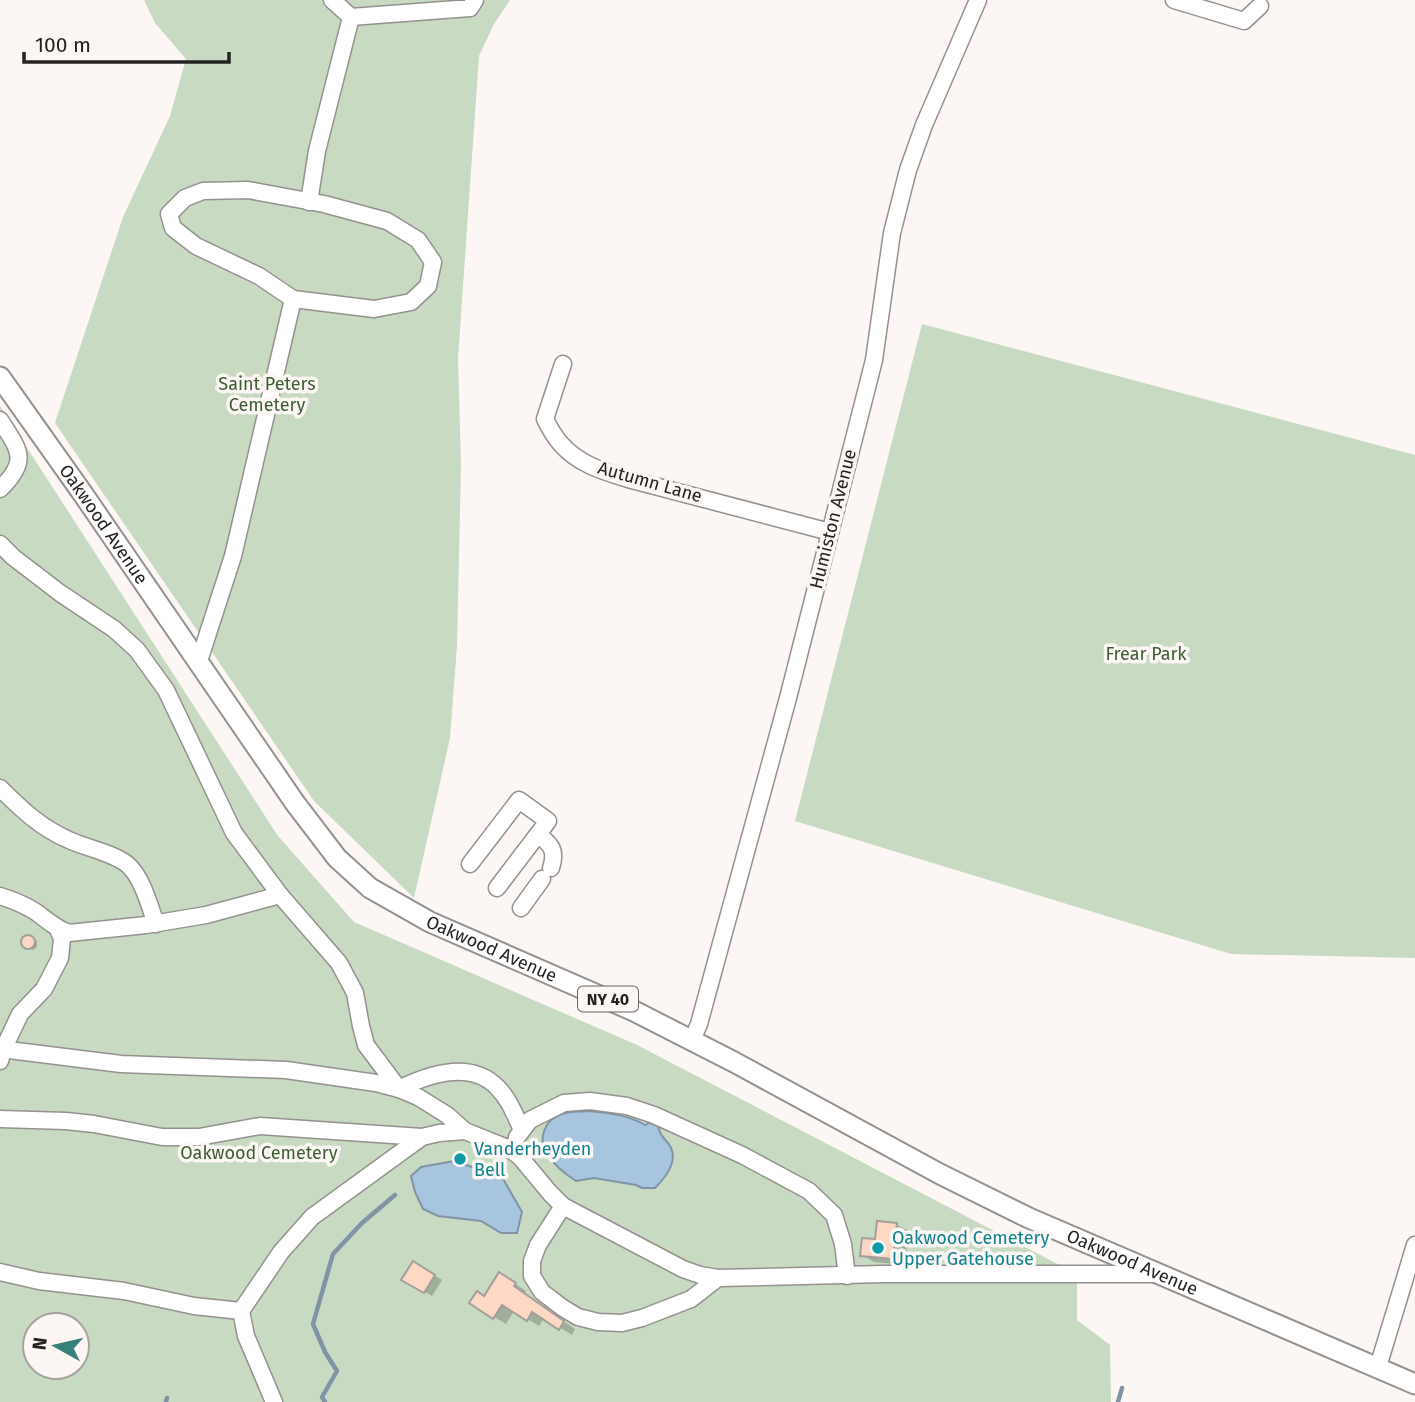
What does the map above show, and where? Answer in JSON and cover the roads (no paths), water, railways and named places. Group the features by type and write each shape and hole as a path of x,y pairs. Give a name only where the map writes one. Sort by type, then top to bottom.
{"main road":[{"name":"Oakwood Avenue","path":"0,377 295,803 337,858 370,888 430,922 634,1011 692,1040 940,1174 1029,1218 1415,1384"}],"street":[{"path":"332,0 351,18 470,8 475,0"},
{"name":"Humiston Avenue","path":"692,1040 699,1024 765,783 874,360 892,233 908,170 978,0"},
{"path":"1174,0 1244,21 1260,6"},
{"path":"309,202 317,151 351,18"},
{"path":"248,190 309,202 387,221 418,240 433,262 428,286 411,302 374,309 293,299 259,276 196,246 173,228 169,215 185,198 204,191 248,190"},
{"path":"199,661 233,556 293,299"},
{"name":"Autumn Lane","path":"563,364 545,419 559,442 578,460 628,479 830,532"},
{"path":"0,420 19,448 19,465 0,489"},
{"path":"0,544 60,593 114,629 137,650 166,690 234,833 280,895 339,963 355,993 366,1045 399,1089"},
{"path":"0,788 27,815 48,830 129,866 143,888 156,923"},
{"path":"470,864 519,800 548,821 497,888"},
{"path":"521,908 546,874 554,858 551,845 538,834"},
{"path":"0,896 34,911 58,929 69,933 206,915 280,895"},
{"path":"58,929 62,939 60,958 44,989 20,1014 1,1053 121,1064 286,1070 376,1083 399,1089 447,1115 464,1131 510,1149 563,1206 683,1269 700,1275 718,1278 897,1274 1160,1274"},
{"path":"399,1089 415,1081 456,1071 477,1074 496,1086 510,1104 522,1130"},
{"path":"510,1149 530,1120 564,1103 590,1101 614,1104 654,1115 809,1191 834,1215 843,1244 847,1276"},
{"path":"0,1119 66,1121 162,1137 199,1137 260,1126 422,1137 464,1131"},
{"path":"274,1402 246,1336 241,1311 281,1252 312,1217 422,1137"},
{"path":"563,1206 538,1245 532,1261 532,1276 542,1292 578,1317 622,1323 642,1318 691,1299 718,1278"},
{"path":"1378,1367 1415,1245"},
{"path":"0,1272 39,1281 124,1291 194,1306 241,1311"}],"water":[{"path":"591,1111 626,1117 645,1125 652,1121 658,1124 660,1133 672,1149 673,1155 667,1173 655,1188 642,1188 594,1178 576,1181 553,1162 543,1142 547,1125 562,1114"},
{"path":"454,1161 502,1177 522,1212 517,1233 501,1233 481,1221 438,1216 423,1209 411,1176 421,1167"}],"waterway":[{"path":"325,1402 322,1397 337,1371 313,1324 333,1254 362,1223 395,1195"},
{"path":"1118,1402 1122,1388"},
{"path":"166,1402 167,1398"}],"place":[{"name":"Vanderheyden Bell","path":"460,1159"},
{"name":"Oakwood Cemetery Upper Gatehouse","path":"878,1248"}],"park label":[{"name":"Saint Peters Cemetery","path":"267,394"},
{"name":"Frear Park","path":"1146,654"},
{"name":"Oakwood Cemetery","path":"259,1153"}]}
